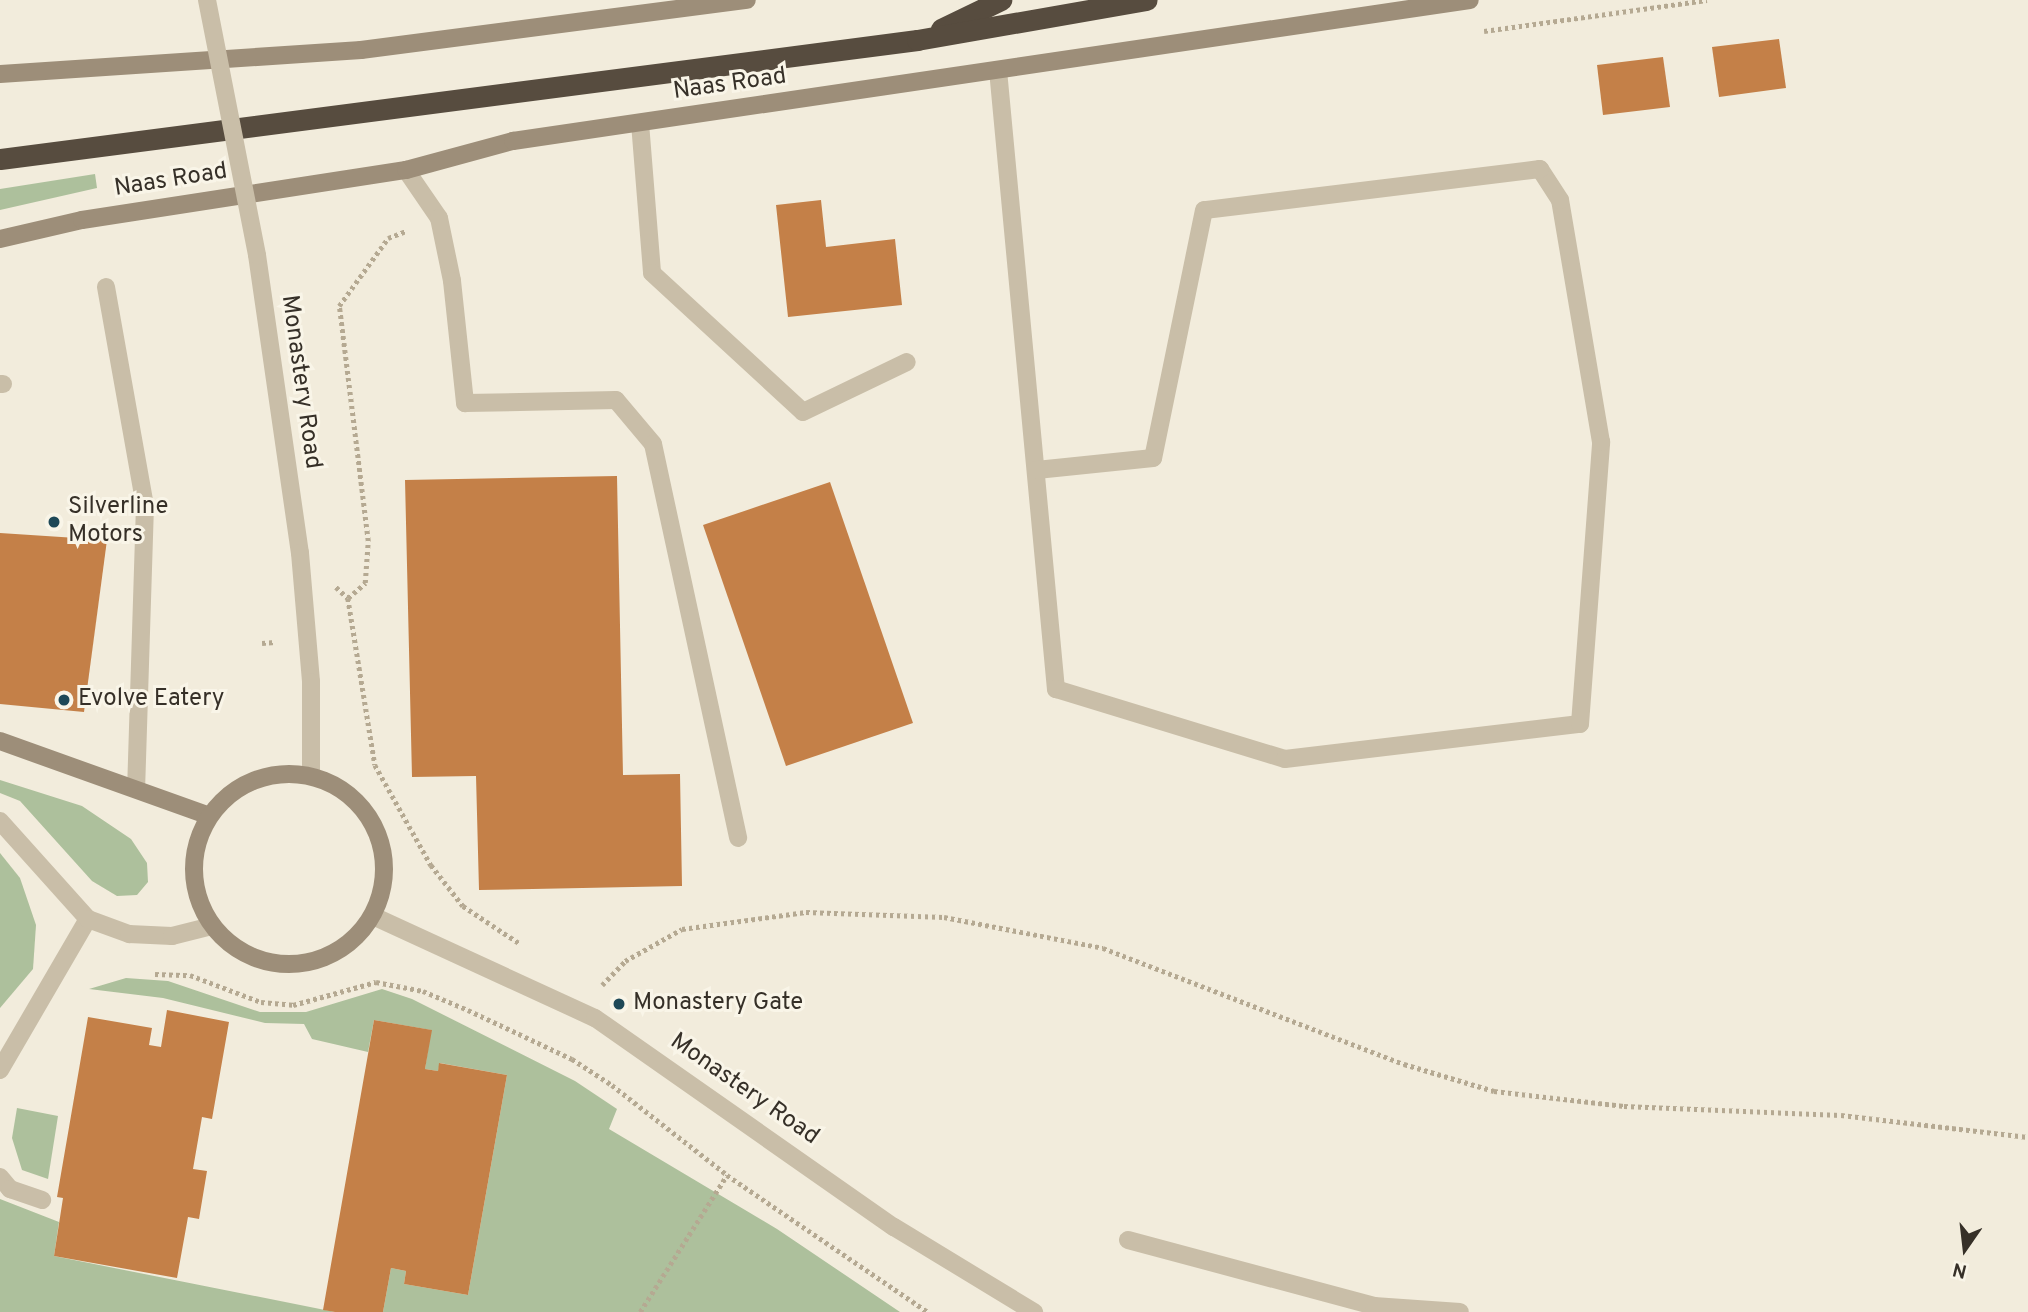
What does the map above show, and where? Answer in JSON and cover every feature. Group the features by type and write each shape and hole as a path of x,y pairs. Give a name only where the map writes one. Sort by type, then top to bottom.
{"highway":[{"path":"917,40 1001,0"},
{"path":"0,159 917,40 1147,0"}],"main road":[{"path":"0,74 361,50 747,0"},
{"name":"Naas Road","path":"0,239 82,220 406,170 513,141 1470,0"},
{"path":"0,741 136,786 209,816"},
{"path":"311,776 338,787 377,830 383,887 373,916 353,940 326,957 296,964 264,961 235,947 212,926 199,900 193,871 197,842 209,816 229,794 254,779 311,776"}],"street":[{"name":"Monastery Road","path":"207,0 257,255 300,553 311,682 311,776"},
{"path":"998,70 1056,689 1285,759 1580,724 1601,442 1560,200 1540,169 1204,210 1153,458 1037,470"},
{"path":"640,123 652,273 803,412 907,362"},
{"path":"406,170 439,218 452,281 465,403 616,400 653,444 738,838"},
{"path":"106,287 145,505 136,786"},
{"path":"0,821 88,919 129,934 172,936 212,926"},
{"name":"Monastery Road","path":"373,916 595,1018 894,1227 1034,1312"},
{"path":"0,1070 88,919"},
{"path":"0,1177 10,1189 42,1200"},
{"path":"1128,1240 1374,1306 1460,1312"}],"path":[{"path":"439,218 388,238 340,306 368,541 365,583 348,598 375,765 439,875 463,906 504,934"},
{"path":"340,638 353,638"},
{"path":"599,987 625,961 681,929 806,912 944,918 1103,948 1404,1063 1494,1091 1625,1106 1841,1115 2028,1137"},
{"path":"155,974 190,975 261,1002 293,1005 376,982 423,991 468,1010 572,1059 727,1175 928,1312"},
{"path":"468,1010 472,1000"},
{"path":"640,1312 727,1175"}],"green space":[{"path":"95,174 97,188 0,210 0,189"},
{"path":"0,780 82,806 131,839 147,863 148,882 137,895 117,896 92,881 20,801 0,793"},
{"path":"0,853 20,878 36,925 33,969 0,1008"},
{"path":"126,978 168,981 260,1012 306,1012 382,989 412,999 575,1081 617,1109 609,1129 777,1229 900,1312 383,1312 391,1268 406,1271 404,1284 468,1295 507,1075 440,1063 438,1071 425,1069 431,1030 374,1020 368,1052 312,1039 304,1024 265,1023 163,998 89,989"},
{"path":"17,1108 58,1116 48,1179 22,1170 12,1138"},
{"path":"0,1199 59,1222 54,1256 335,1312 0,1312"}],"building":[{"path":"1779,39 1786,88 1719,97 1712,47"},
{"path":"1663,57 1670,107 1603,115 1597,65"},
{"path":"821,200 826,247 895,239 902,305 788,317 776,205"},
{"path":"617,476 623,775 680,774 682,886 479,890 476,776 412,777 405,480"},
{"path":"830,482 913,723 786,766 703,525"},
{"path":"0,533 107,540 84,712 0,704"},
{"path":"167,1010 229,1022 212,1119 202,1117 193,1169 207,1171 199,1219 188,1217 177,1278 54,1256 63,1198 57,1197 88,1017 152,1028 149,1045 161,1047"},
{"path":"374,1020 432,1030 425,1069 438,1071 439,1063 507,1075 468,1295 404,1284 406,1271 391,1268 383,1312 335,1312 323,1310"}],"place":[{"name":"Silverline Motors","path":"54,522"},
{"name":"Evolve Eatery","path":"64,700"},
{"name":"Monastery Gate","path":"619,1004"}]}
